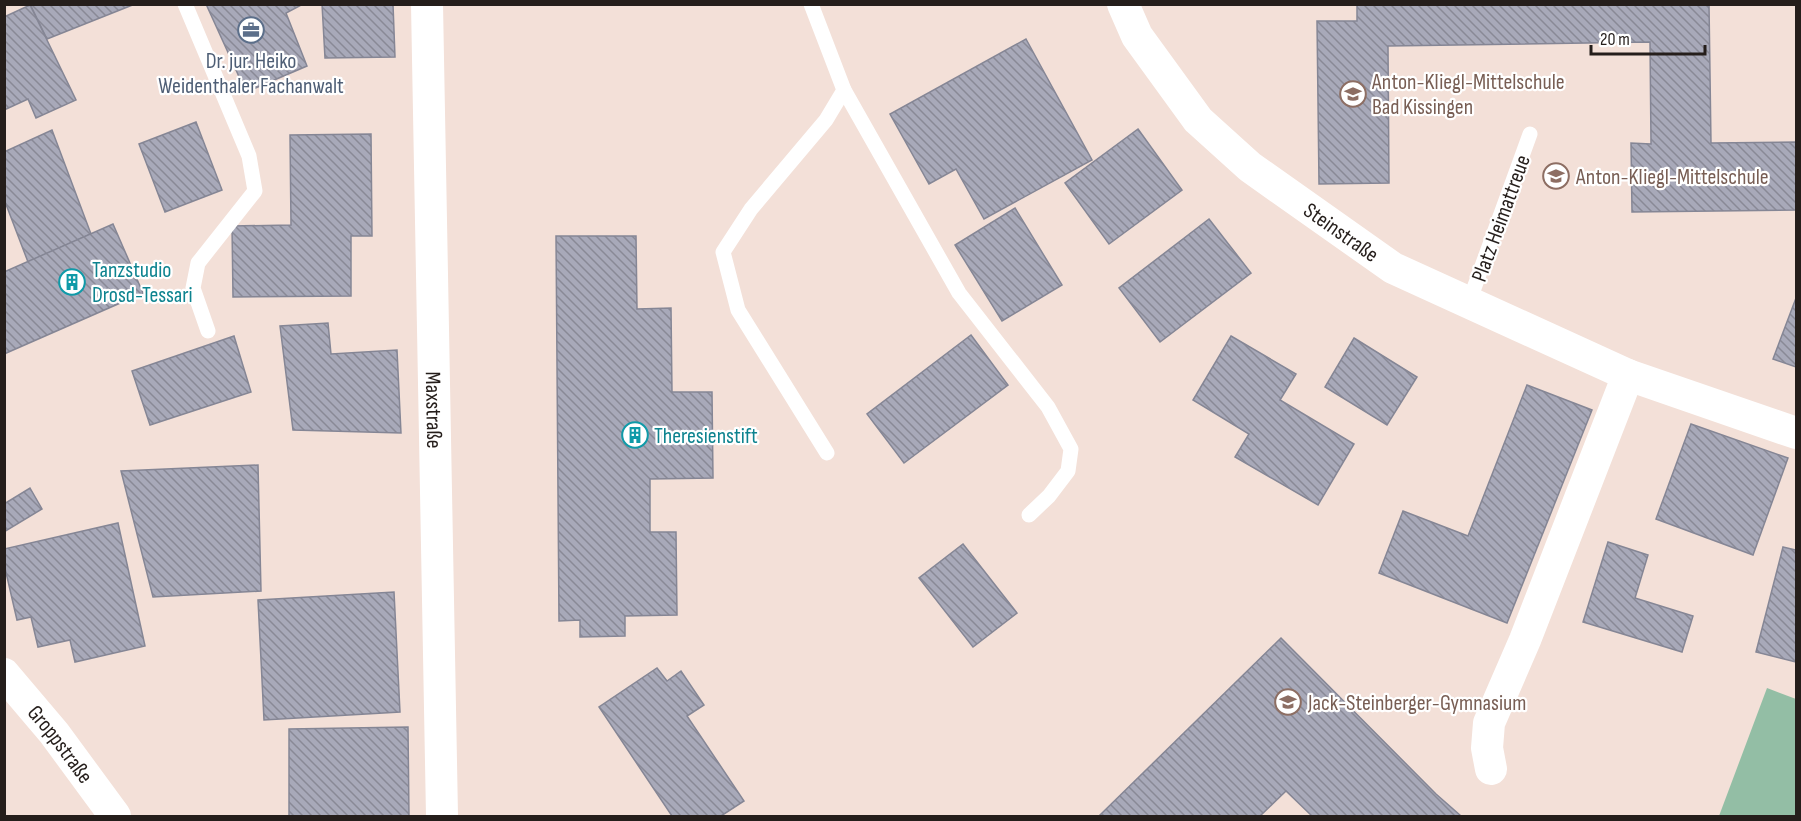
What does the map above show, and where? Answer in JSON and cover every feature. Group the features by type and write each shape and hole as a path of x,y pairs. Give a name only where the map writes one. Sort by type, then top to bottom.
{"street":[{"name":"Maxstraße","path":"427,4 442,816"},
{"name":"Steinstraße","path":"1123,4 1137,36 1198,120 1250,167 1393,268 1628,375 1797,433"},
{"path":"1491,769 1487,748 1489,723 1525,640 1628,375"},
{"name":"Groppstraße","path":"4,674 54,733 115,816"}],"lane":[{"path":"185,4 249,156 255,192 198,263 193,288 208,331"},
{"path":"811,4 844,90 959,293 1048,407 1071,449 1068,471 1049,496 1029,515"},
{"path":"827,453 738,310 723,252 751,209 826,120 844,90"},
{"name":"Platz Heimattreue","path":"1469,302 1530,134"}],"green space":[{"path":"1767,688 1796,699 1796,816 1719,816"}],"building":[{"path":"30,4 135,4 47,39"},
{"path":"206,4 303,4 286,13 307,66 246,92"},
{"path":"322,4 393,4 395,57 325,58"},
{"name":"Anton-Kliegl-Mittelschule Bad Kissingen","path":"1357,4 1709,4 1711,143 1796,142 1796,210 1632,212 1631,143 1651,144 1650,42 1388,46 1389,183 1319,184 1317,21 1357,21"},
{"path":"30,5 76,100 36,118 28,99 4,110 4,17"},
{"path":"1026,39 1092,160 984,219 956,169 929,184 890,114"},
{"path":"196,122 222,190 165,212 139,144"},
{"path":"1138,129 1182,190 1109,244 1065,183"},
{"path":"52,130 91,234 28,262 4,199 4,152"},
{"path":"371,134 372,236 351,236 351,296 233,297 232,226 291,225 290,135"},
{"path":"1015,208 1062,285 1002,321 955,245"},
{"path":"1209,219 1251,273 1160,342 1119,288"},
{"name":"Tanzstudio Drosd-Tessari","path":"113,224 143,293 4,354 4,272"},
{"name":"Theresienstift","path":"556,236 636,236 637,309 671,308 672,392 712,392 713,478 650,479 650,532 676,532 677,615 625,616 625,636 580,637 580,620 559,621"},
{"path":"1796,298 1796,367 1773,359"},
{"path":"328,323 331,354 397,350 401,433 293,430 280,326"},
{"path":"971,335 1008,385 904,463 867,414"},
{"path":"234,336 251,392 150,425 132,371"},
{"path":"1231,336 1296,374 1280,400 1354,444 1318,505 1235,457 1249,434 1193,400"},
{"path":"1354,338 1417,377 1387,425 1325,387"},
{"path":"1527,385 1592,410 1507,623 1379,573 1403,511 1468,536"},
{"path":"1691,424 1788,458 1753,555 1656,519"},
{"path":"258,465 261,591 153,597 121,471"},
{"path":"30,488 42,509 4,532 4,504"},
{"path":"118,523 145,646 75,662 70,640 38,647 31,617 17,620 4,564 4,549"},
{"path":"1608,542 1648,555 1635,598 1693,616 1682,652 1583,622"},
{"path":"963,544 1017,613 973,647 919,578"},
{"path":"1783,547 1796,550 1796,662 1756,652"},
{"path":"394,592 400,712 264,720 258,600"},
{"name":"Jack-Steinberger-Gymnasium","path":"1281,638 1436,794 1461,816 1312,816 1286,791 1260,816 1099,816"},
{"path":"657,668 667,681 681,671 704,705 687,716 744,801 721,816 672,816 599,707"},
{"path":"408,727 409,816 289,816 289,729"}],"place":[{"name":"Dr. jur. Heiko Weidenthaler Fachanwalt","path":"251,30"},
{"name":"Anton-Kliegl-Mittelschule Bad Kissingen","path":"1353,94"},
{"name":"Anton-Kliegl-Mittelschule","path":"1556,176"},
{"name":"Tanzstudio Drosd-Tessari","path":"72,282"},
{"name":"Theresienstift","path":"635,435"},
{"name":"Jack-Steinberger-Gymnasium","path":"1288,702"}]}
